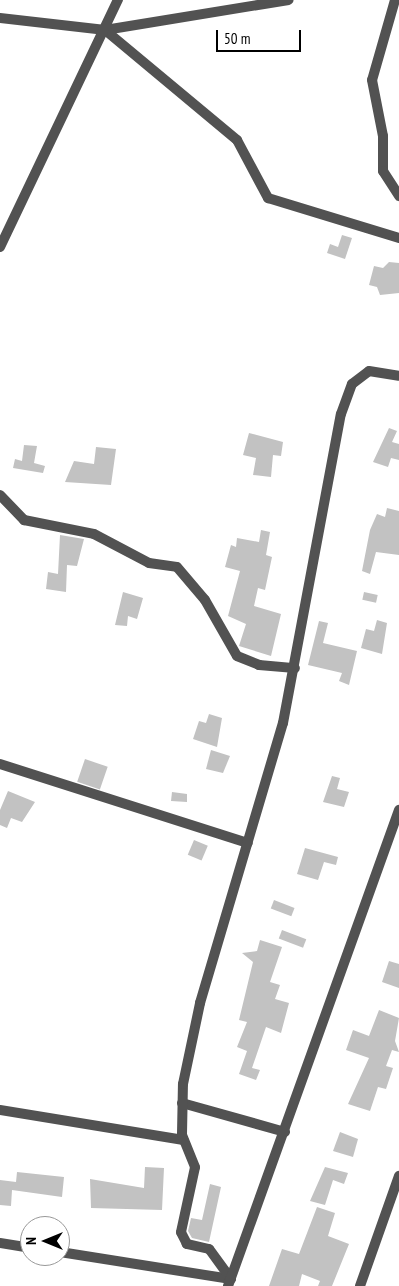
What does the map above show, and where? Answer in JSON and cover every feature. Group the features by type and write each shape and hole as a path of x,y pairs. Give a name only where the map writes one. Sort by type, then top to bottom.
{"street":[{"path":"0,248 118,0"},
{"path":"0,18 105,30 289,0"},
{"path":"395,0 372,80 384,136 384,171 399,196"},
{"path":"105,30 237,140 268,198 399,238"},
{"path":"229,1282 209,1250 187,1244 181,1232 195,1167 184,1140 182,1103 200,1003 248,843 295,668 342,414 352,384 368,371 399,376"},
{"path":"0,495 24,520 94,534 149,563 177,568 205,600 237,656 259,665 295,668"},
{"path":"0,764 248,843"},
{"path":"229,1282 399,810"},
{"path":"182,1103 284,1132"},
{"path":"0,1110 184,1140"},
{"path":"360,1286 399,1176"},
{"path":"0,1243 20,1246"},
{"path":"70,1254 229,1282"}],"building":[{"path":"342,235 352,238 345,259 327,253 330,244 338,247"},
{"path":"389,262 399,263 399,293 380,295 377,287 369,285 374,266 383,268"},
{"path":"389,428 397,431 392,442 399,444 399,460 391,458 388,467 373,462"},
{"path":"249,433 283,442 281,456 273,455 271,477 253,475 256,458 243,455"},
{"path":"24,445 37,446 34,463 45,466 43,473 13,468 15,459 22,461"},
{"path":"96,447 116,449 111,485 65,482 74,461 94,464"},
{"path":"387,508 399,511 399,555 376,552 370,574 362,571 370,530 377,514 385,517"},
{"path":"261,530 270,532 266,555 272,557 265,590 258,588 254,606 281,614 271,656 239,646 246,624 228,616 240,571 225,567 231,545 236,547 237,538 259,542"},
{"path":"60,535 84,539 77,566 67,565 66,592 46,589 48,572 58,574"},
{"path":"123,592 143,598 137,619 128,616 127,626 115,625"},
{"path":"364,592 378,595 376,603 362,600"},
{"path":"377,620 387,623 382,654 361,648 366,629 374,631"},
{"path":"319,621 328,623 323,643 357,651 349,685 339,681 342,673 308,665"},
{"path":"209,714 222,718 217,747 193,739 199,721 206,723"},
{"path":"211,750 230,756 223,773 206,769"},
{"path":"85,759 108,767 100,790 77,782"},
{"path":"332,776 340,778 337,789 349,792 344,807 323,802"},
{"path":"8,791 35,802 22,822 11,818 7,828 0,825 0,810"},
{"path":"172,792 187,794 187,802 171,801"},
{"path":"194,840 208,846 202,861 188,855"},
{"path":"305,848 338,857 336,865 324,862 318,880 297,874"},
{"path":"274,900 295,908 291,916 271,908"},
{"path":"282,930 306,939 303,948 279,938"},
{"path":"260,940 282,947 270,982 280,985 275,999 289,1003 281,1033 266,1027 252,1068 260,1070 256,1080 239,1074 247,1051 237,1047 247,1022 239,1020 253,962 242,953 257,951"},
{"path":"389,961 399,964 399,988 382,982"},
{"path":"379,1010 399,1018 395,1041 399,1052 392,1050 386,1066 393,1068 386,1089 378,1087 370,1111 348,1104 369,1058 346,1050 353,1030 369,1036"},
{"path":"340,1132 358,1139 353,1157 333,1151"},
{"path":"145,1167 164,1168 162,1210 91,1208 90,1179 144,1188"},
{"path":"325,1167 348,1173 344,1184 333,1180 325,1205 310,1201"},
{"path":"17,1172 64,1177 62,1197 12,1190 11,1206 0,1205 0,1180 16,1182"},
{"path":"210,1184 221,1187 209,1242 192,1238 188,1231 191,1218 202,1220"},
{"path":"317,1207 335,1213 328,1236 349,1244 332,1286 318,1286 320,1281 302,1274 299,1286 269,1286 282,1249 299,1254"}]}
